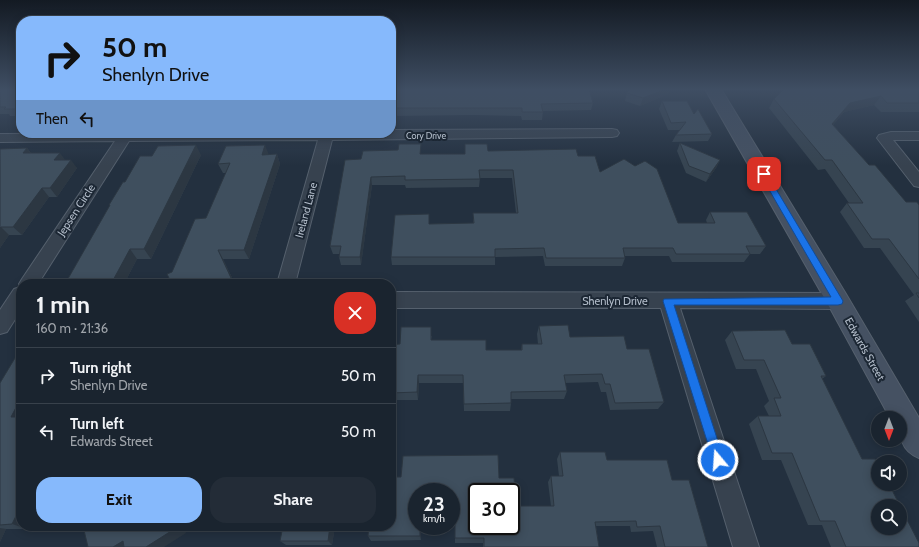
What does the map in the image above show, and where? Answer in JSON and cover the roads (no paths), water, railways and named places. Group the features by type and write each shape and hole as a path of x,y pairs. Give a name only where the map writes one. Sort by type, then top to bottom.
{"main road":[{"name":"Edwards Street","path":"728,115 838,301 919,444"}],"street":[{"name":"Cory Drive","path":"396,136 612,134"},
{"path":"919,136 891,136 884,138 919,182"},
{"name":"Cory Drive","path":"0,138 16,138"},
{"name":"Jepsen Circle","path":"31,279 124,138"},
{"name":"Ireland Lane","path":"287,279 325,138"},
{"name":"Shenlyn Drive","path":"396,300 838,301"},
{"path":"668,301 746,547"},
{"path":"0,326 16,302"}]}
